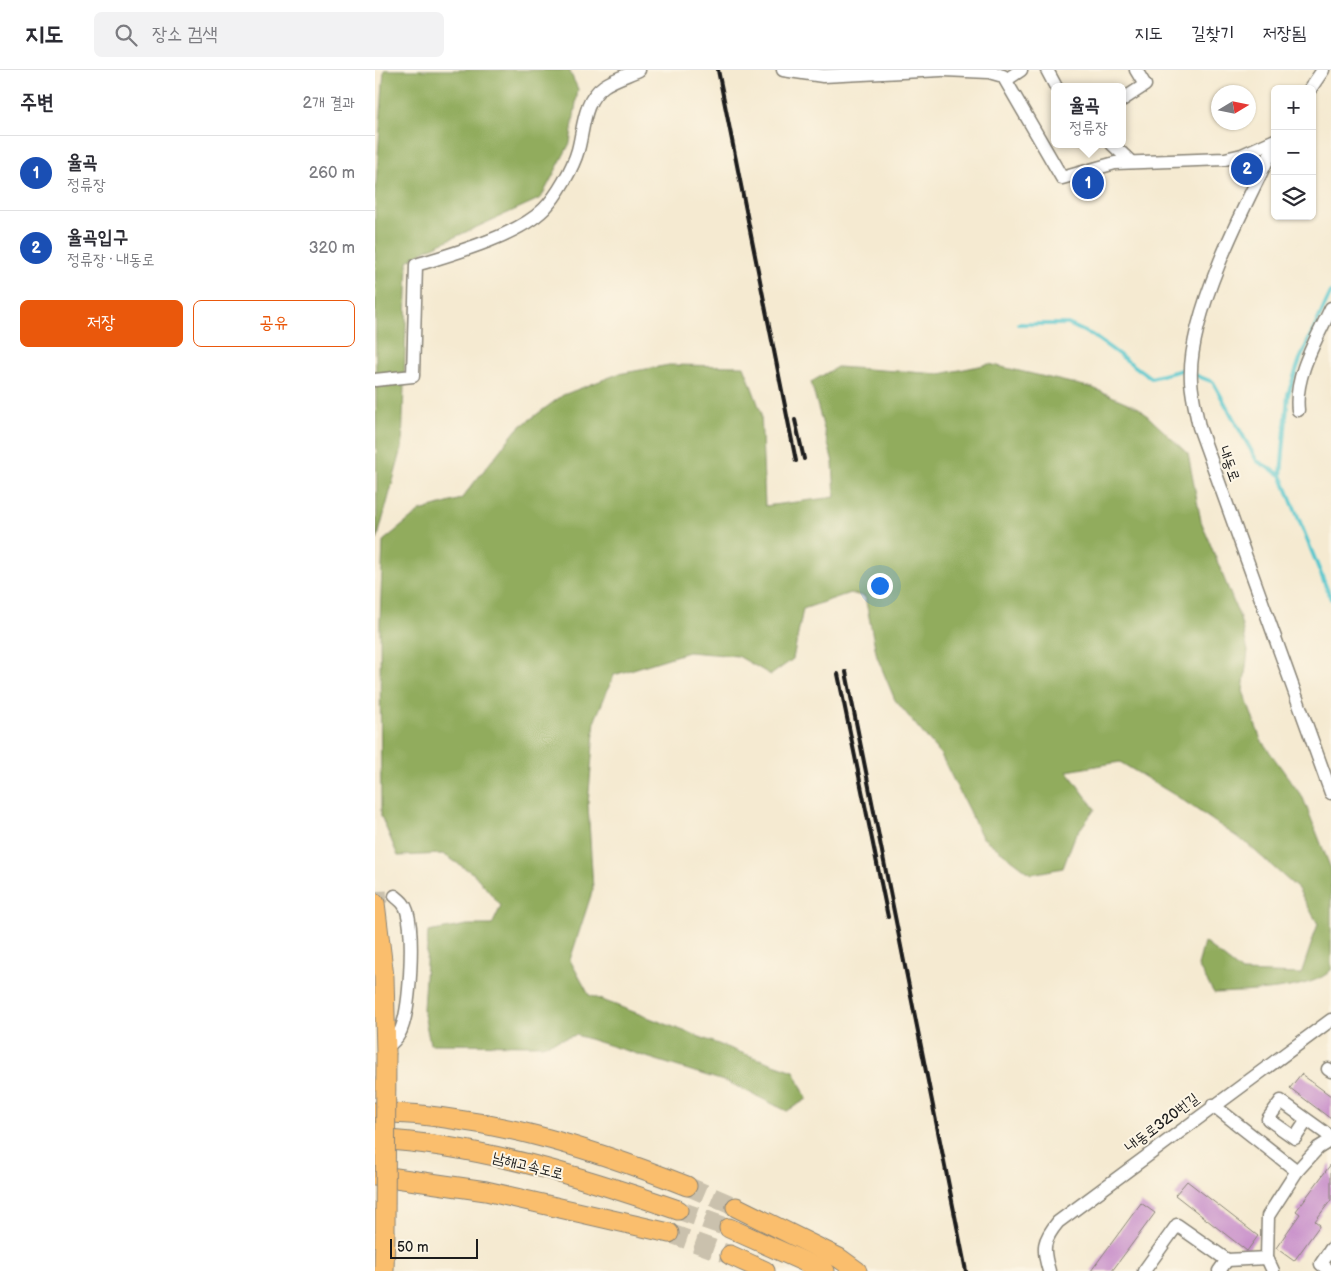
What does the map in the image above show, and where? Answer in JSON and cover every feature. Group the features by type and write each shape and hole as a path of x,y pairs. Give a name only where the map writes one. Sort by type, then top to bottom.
{"highway":[{"path":"375,903 384,977 386,1050 384,1271"},
{"path":"375,1112 416,1113 506,1127 617,1159 687,1186"},
{"name":"남해고속도로","path":"375,1139 405,1141 457,1149 518,1162 609,1186 678,1210"},
{"path":"375,1175 485,1191 669,1233"},
{"path":"736,1206 839,1258 857,1271"},
{"path":"729,1228 825,1271"},
{"path":"385,1236 393,1252 395,1271"},
{"path":"730,1255 765,1271"}],"street":[{"path":"375,380 413,376 416,265 464,250 497,237 544,209 571,170 578,150 586,109 604,86 639,70"},
{"path":"783,70 823,76 943,70 989,72 1003,76 1062,178 1115,163 1225,159 1242,155 1271,142"},
{"path":"1006,80 1021,70"},
{"path":"1047,70 1054,83"},
{"path":"1126,97 1145,85 1136,70"},
{"path":"1313,85 1323,70"},
{"path":"1116,148 1131,162"},
{"name":"내동로","path":"1271,153 1236,224 1208,296 1197,332 1191,381 1199,427 1331,793"},
{"path":"1298,410 1297,398 1307,359 1331,308"},
{"path":"386,1050 400,1033 408,997 410,970 407,912 403,902 395,896"},
{"name":"내동로320번길","path":"1049,1271 1044,1248 1046,1236 1058,1222 1331,1020"},
{"path":"1213,1106 1297,1171"},
{"path":"1273,1271 1267,1258 1268,1216 1297,1171 1318,1148 1331,1139 1307,1120"},
{"path":"1143,1271 1177,1224 1227,1260 1267,1258"},
{"path":"1331,1250 1321,1264 1331,1271"},
{"path":"1219,1271 1227,1260"}],"green space":[{"path":"384,70 569,70 578,89 570,143 541,198 426,250 408,261 402,448 377,540 375,199"},
{"path":"989,364 1093,388 1139,408 1188,454 1201,521 1240,618 1248,651 1243,691 1261,740 1303,798 1331,869 1331,970 1322,977 1293,986 1259,991 1214,993 1198,966 1204,942 1242,972 1301,974 1318,924 1298,889 1246,843 1178,797 1120,762 1067,771 1095,809 1075,836 1063,868 1031,874 982,837 941,755 895,700 877,657 865,597 850,593 803,609 793,659 771,675 738,656 688,652 614,675 595,720 588,804 593,889 570,960 589,995 794,1071 807,1099 787,1111 730,1083 576,1035 542,1045 430,1044 423,1009 428,932 467,925 492,925 501,906 474,874 443,854 398,856 381,816 380,622 383,541 420,511 461,499 517,429 563,395 618,374 669,365 744,366 761,412 765,506 835,497 833,462 811,382 837,367 940,374"}],"building":[{"path":"1301,1074 1331,1096 1331,1119 1290,1088"},
{"path":"1331,1164 1331,1200 1315,1221 1320,1225 1294,1261 1276,1248 1300,1214 1296,1211"},
{"path":"1187,1181 1258,1236 1247,1251 1175,1195"},
{"path":"1141,1203 1155,1213 1112,1271 1091,1271"}],"waterway":[{"path":"1331,292 1300,359 1288,394 1281,475 1331,599"},
{"path":"1018,324 1068,324 1092,335 1151,378 1182,370 1188,373"},
{"path":"1195,375 1213,382 1257,461 1281,475"}],"tunnel":[{"path":"375,897 395,896"},
{"path":"687,1186 736,1207"},
{"path":"678,1210 729,1228"},
{"path":"669,1233 730,1255"}],"railway":[{"path":"718,70 796,461"},
{"path":"795,420 804,459"},
{"path":"846,672 966,1271"},
{"path":"838,674 888,917"}],"place":[{"name":"율곡입구","path":"1247,169"},
{"name":"율곡","path":"1088,183"}]}
